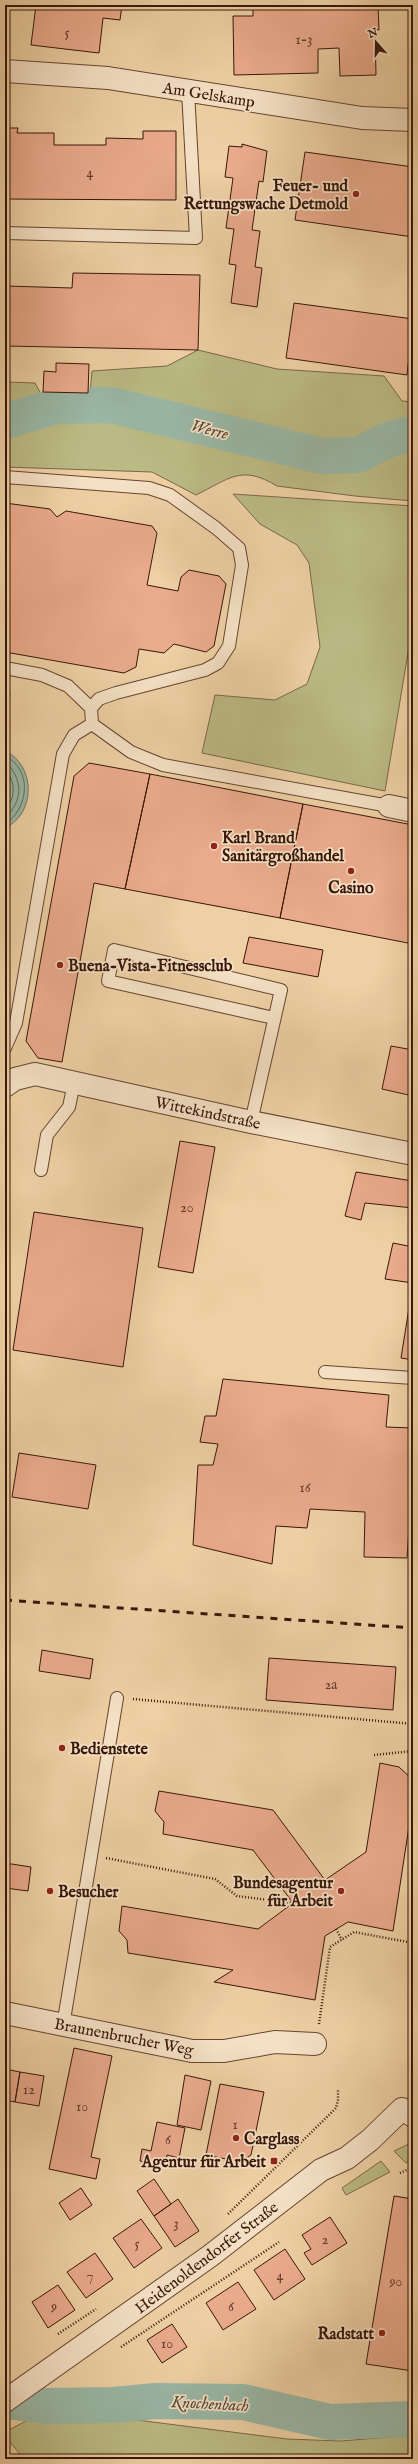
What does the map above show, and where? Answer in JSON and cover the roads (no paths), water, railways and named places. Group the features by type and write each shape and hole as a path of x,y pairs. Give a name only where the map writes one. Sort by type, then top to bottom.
{"street":[{"name":"Am Gelskamp","path":"5,71 108,78 362,118 413,120"},
{"path":"389,806 413,811"},
{"name":"Wittekindstraße","path":"5,1086 15,1079 35,1074 251,1122 413,1154"},
{"name":"Braunenbrucher Weg","path":"5,2013 192,2051 224,2050 317,2034"},
{"name":"Heidenoldendorfer Straße","path":"5,2401 210,2256 320,2170 352,2154 408,2112"}],"lane":[{"path":"5,233 196,238 188,91"},
{"path":"5,477 148,488 170,495 216,528 238,548 242,565 229,646 218,663 205,670 116,693 99,699 91,708"},
{"path":"5,668 42,675 68,686 91,708 92,724"},
{"path":"92,724 131,752 163,764 389,806"},
{"path":"5,1048 16,1023 63,754 74,735 92,724"},
{"path":"251,1122 281,990 114,950 108,981 274,1018"},
{"path":"41,1170 47,1135 69,1107 74,1083"},
{"path":"324,1372 413,1378"},
{"path":"63,2026 117,1698"}],"water":[{"path":"5,751 15,758 22,767 27,778 28,790 27,801 22,812 15,821 5,828"}],"waterway":[{"name":"Werre","path":"5,421 57,406 111,405 322,456 358,455 388,440 413,433"},
{"name":"Knochenbach","path":"5,2401 46,2406 113,2405 156,2401 243,2402 330,2422 413,2419"}],"railway":[{"path":"5,1600 413,1628"}],"place":[{"name":"Feuer- und Rettungswache Detmold","path":"356,194"},
{"name":"Karl Brand Sanitärgroßhandel","path":"214,846"},
{"name":"Casino","path":"351,871"},
{"name":"Buena-Vista-Fitnessclub","path":"60,965"},
{"name":"Bedienstete","path":"62,1748"},
{"name":"Besucher","path":"50,1891"},
{"name":"Bundesagentur für Arbeit","path":"341,1891"},
{"name":"Carglass","path":"236,2138"},
{"name":"Agentur für Arbeit","path":"274,2161"},
{"name":"Radstatt","path":"382,2333"}]}
